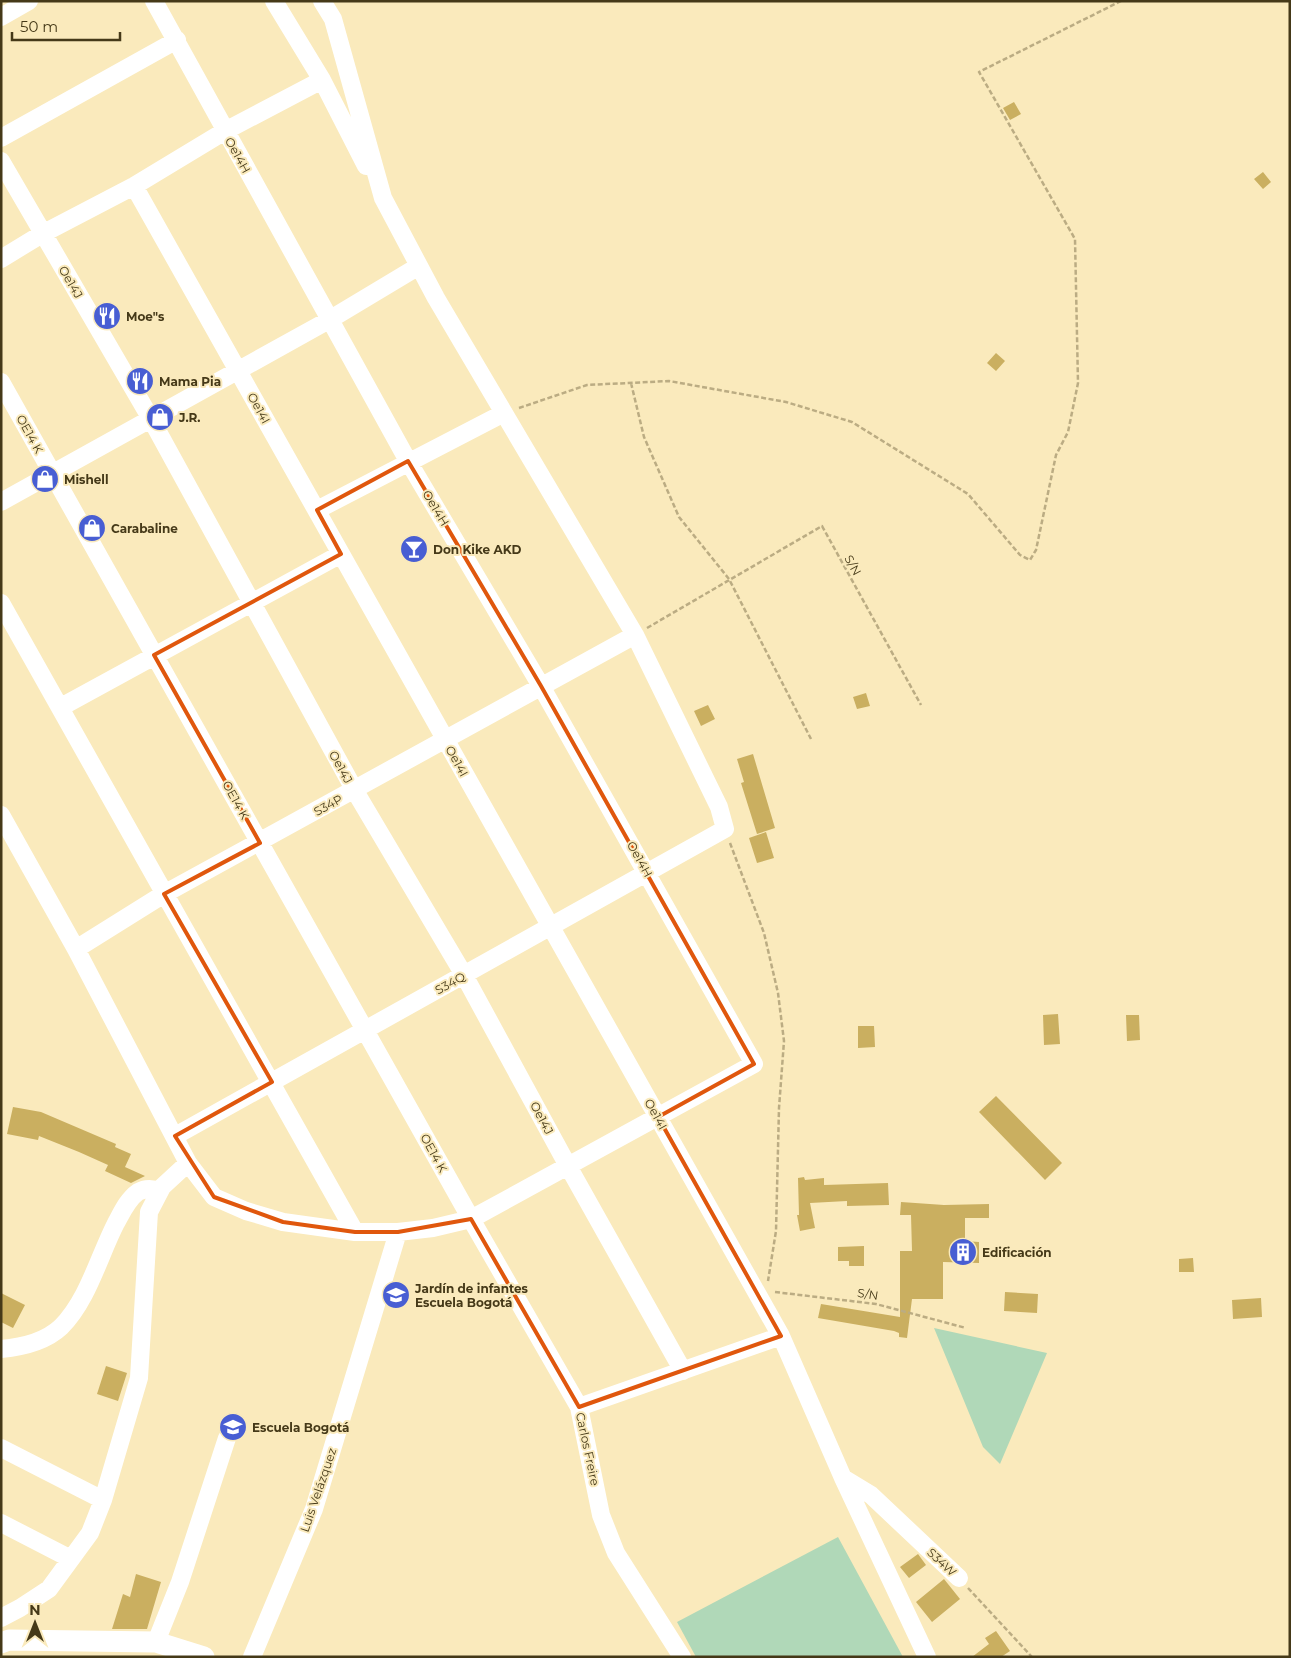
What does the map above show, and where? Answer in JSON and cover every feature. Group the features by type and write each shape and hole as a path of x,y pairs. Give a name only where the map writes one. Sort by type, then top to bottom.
{"street":[{"path":"1,17 29,1"},
{"name":"Oe14H","path":"154,1 408,462 542,686 754,1064 658,1117"},
{"path":"274,1 322,80 419,266 635,635 719,807 725,830"},
{"path":"322,1 333,19 382,198"},
{"path":"1,138 176,40"},
{"path":"1,259 42,234 134,186 224,131 322,80"},
{"name":"Oe14J","path":"1,161 151,419 355,791 464,975 683,1371"},
{"name":"Oe14I","path":"134,186 658,1117 764,1297 843,1478 927,1657"},
{"path":"1,502 329,320 419,266"},
{"name":"OE14 K","path":"1,382 471,1218"},
{"path":"317,510 504,413"},
{"path":"60,707 341,554"},
{"path":"1,603 355,1232"},
{"name":"S34P","path":"76,950 164,894 355,791 445,738 635,635"},
{"path":"3,823 76,950 188,1163 214,1197 246,1211 283,1222 355,1232 398,1232 433,1228 471,1218 658,1117"},
{"name":"S34Q","path":"175,1136 725,830"},
{"path":"1,1618 49,1589 90,1533 139,1378 149,1212 160,1191 188,1163"},
{"path":"1,1349 21,1346 43,1339 60,1327 75,1308 123,1209 140,1191 150,1189 160,1191"},
{"name":"Carlos Freire","path":"471,1218 579,1407 601,1515 616,1553 682,1657"},
{"name":"Luis Velázquez","path":"252,1657 314,1510 398,1232"},
{"path":"579,1407 781,1336"},
{"path":"156,1642 180,1582 227,1438"},
{"path":"1,1448 102,1500"},
{"name":"S34W","path":"843,1478 871,1496 959,1578"},
{"path":"1,1523 70,1559"},
{"path":"4,1644 156,1642 204,1657"}],"path":[{"path":"504,413 587,385 669,381 776,400 852,422 968,494 1020,555 1030,560 1036,550 1056,455 1068,432 1078,383 1075,239 979,72 1121,1"},
{"path":"632,383 644,437 679,518 729,579 811,739"},
{"name":"S/N","path":"635,635 822,526 921,705"},
{"path":"725,830 764,933 778,993 784,1041 779,1108 776,1231 764,1297"},
{"name":"S/N","path":"764,1297 876,1304 966,1328"},
{"name":"S34W","path":"959,1578 1032,1657"}],"highlighted area":[{"path":"408,461 541,686 754,1064 658,1117 781,1336 579,1407 471,1219 398,1232 355,1232 283,1222 214,1197 175,1136 272,1082 164,894 260,843 154,655 341,554 317,510"}],"green space":[{"path":"934,1328 1047,1353 1000,1464 983,1447"},
{"path":"838,1537 903,1657 696,1657 677,1622"}],"building":[{"path":"1014,102 1021,114 1010,120 1003,108"},
{"path":"1263,172 1271,182 1263,189 1254,179"},
{"path":"996,353 1005,361 996,371 987,363"},
{"path":"866,693 870,706 857,709 853,697"},
{"path":"708,705 715,719 701,726 694,711"},
{"path":"753,754 775,828 757,834 741,783 744,782 737,759"},
{"path":"766,832 774,858 757,863 749,838"},
{"path":"1058,1014 1060,1044 1044,1045 1043,1015"},
{"path":"1126,1015 1139,1015 1140,1040 1127,1041"},
{"path":"858,1026 874,1026 875,1047 858,1048"},
{"path":"996,1096 1062,1163 1045,1180 979,1112"},
{"path":"13,1107 41,1112 116,1144 115,1147 131,1154 125,1167 145,1176 131,1183 105,1171 108,1165 39,1136 38,1140 7,1134"},
{"path":"804,1177 805,1180 824,1178 824,1185 888,1183 889,1205 847,1206 847,1201 810,1203 815,1228 800,1231 797,1215 799,1215 798,1178"},
{"path":"901,1202 944,1205 989,1204 989,1218 965,1218 965,1241 979,1242 979,1263 943,1262 943,1299 912,1299 907,1338 899,1337 899,1333 894,1331 818,1318 821,1304 900,1317 900,1251 912,1251 911,1215 900,1215"},
{"path":"864,1246 864,1266 849,1266 849,1261 838,1261 838,1247"},
{"path":"1193,1258 1194,1272 1179,1272 1179,1259"},
{"name":"Edificación","path":"1005,1292 1038,1294 1037,1313 1004,1311"},
{"path":"1,1293 25,1305 13,1328 1,1322"},
{"path":"1261,1298 1262,1317 1233,1319 1232,1300"},
{"path":"106,1366 127,1373 118,1401 97,1394"},
{"path":"918,1554 926,1565 909,1578 900,1567"},
{"path":"136,1574 161,1582 147,1629 112,1629 123,1594 130,1597"},
{"path":"944,1579 960,1599 932,1622 916,1602"},
{"path":"996,1631 1010,1651 1001,1657 972,1657 989,1644 985,1638"}],"place":[{"name":"Moe\"s","path":"107,316"},
{"name":"Mama Pia","path":"140,381"},
{"name":"J.R.","path":"160,417"},
{"name":"Mishell","path":"45,479"},
{"name":"Carabaline","path":"92,528"},
{"name":"Don Kike AKD","path":"414,549"},
{"name":"Edificación","path":"963,1252"},
{"name":"Jardín de infantes Escuela Bogotá","path":"396,1295"},
{"name":"Escuela Bogotá","path":"233,1427"}]}
